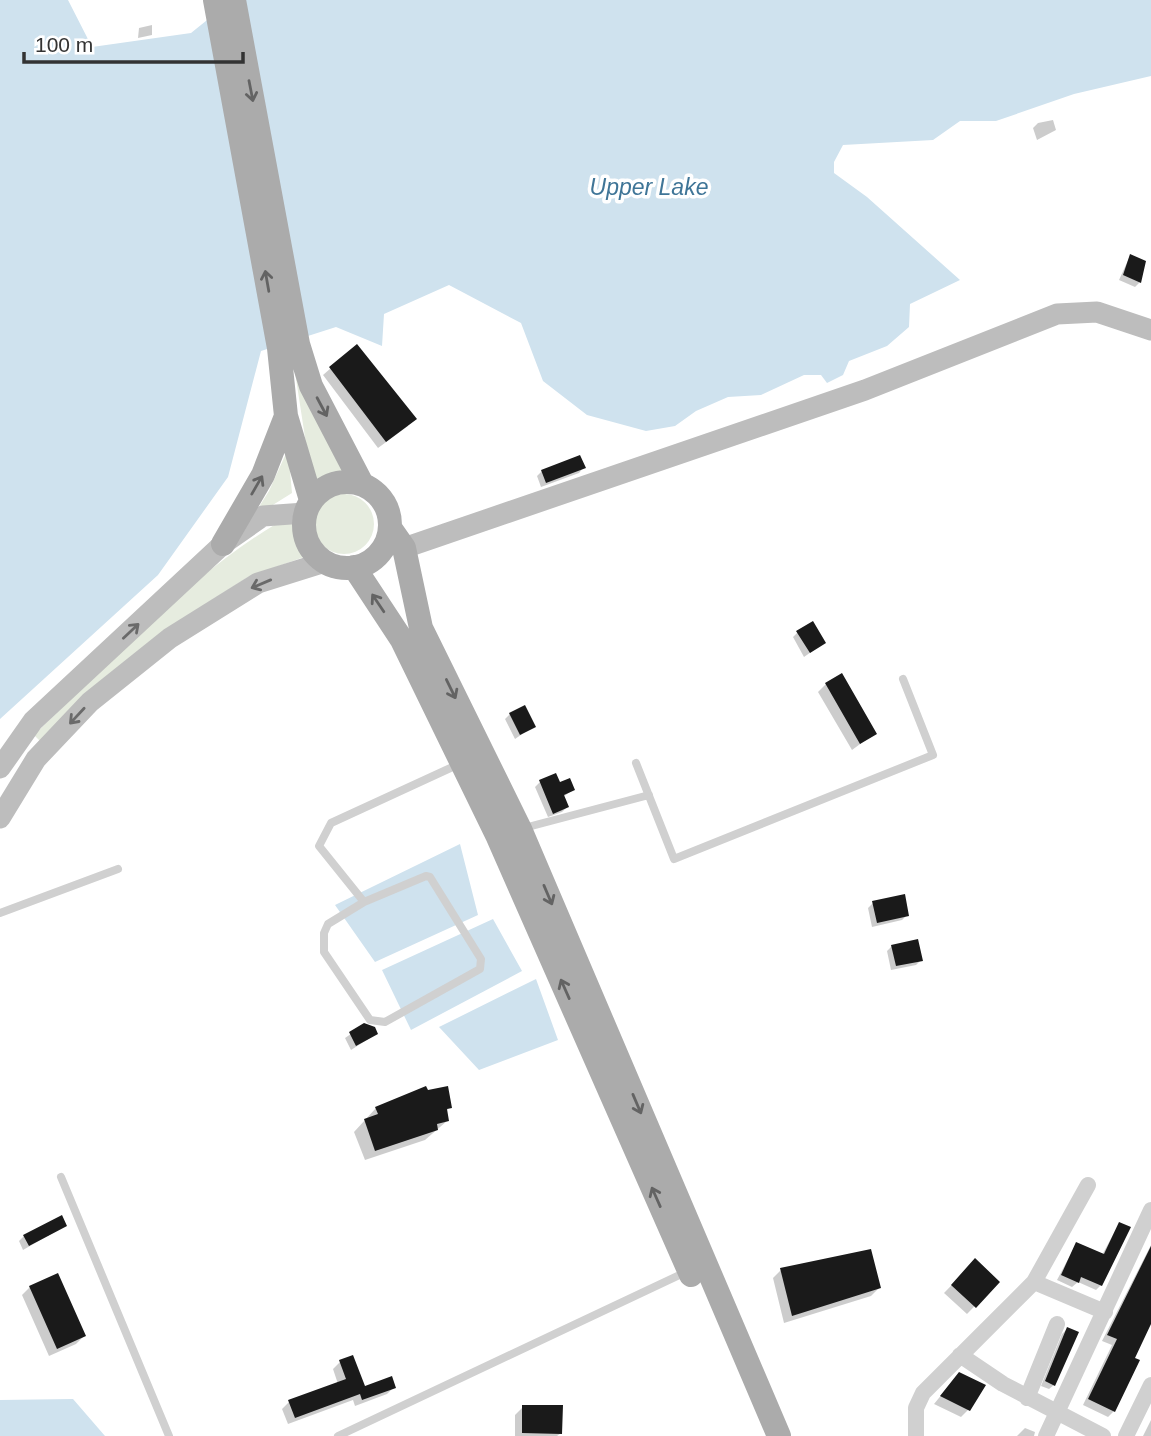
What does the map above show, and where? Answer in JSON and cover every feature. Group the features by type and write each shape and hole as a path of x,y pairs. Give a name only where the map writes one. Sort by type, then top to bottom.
{"main road":[{"path":"215,0 288,346 362,484 384,501 397,538 421,628 509,832 779,1436"},
{"path":"234,0 288,346 286,416 308,507 307,541 325,562 339,567 354,567 379,554 397,538 831,402 1057,314 1097,312 1151,330"},
{"path":"223,544 263,475 286,416"},
{"path":"0,768 33,721 223,544 263,516 308,507 334,483 348,481 362,484"},
{"path":"0,818 36,759 81,711 170,638 258,583 325,562"},
{"path":"354,567 402,640 462,763 509,832 689,1271 769,1436"}],"street":[{"path":"916,1436 916,1408 923,1392 1034,1282 1088,1185"},
{"path":"1046,1436 1151,1210"},
{"path":"1034,1282 1105,1312"},
{"path":"1027,1398 1057,1324"},
{"path":"960,1355 1027,1398 1102,1436"},
{"path":"1126,1436 1151,1385"}],"lane":[{"path":"636,763 674,859 933,755 903,679"},
{"path":"364,902 319,846 324,831 331,823 462,763"},
{"path":"509,832 649,795"},
{"path":"0,913 118,869"},
{"path":"420,877 430,877 481,959 481,969 384,1022 370,1020 324,952 324,933 328,924 364,902 420,877"},
{"path":"61,1177 169,1436"},
{"path":"338,1436 689,1271"}],"shaded area":[{"path":"293,359 347,472 335,473 312,483"},
{"path":"288,449 292,493 252,518 269,491"},
{"path":"338,494 350,494 369,507 374,524 372,536 361,549 350,554 338,554 319,541 314,530 314,518 327,499"},
{"path":"294,514 304,557 248,577 162,632 42,743 34,735 191,586 224,559"}],"water":[{"name":"Upper Lake","path":"0,0 68,0 92,47 191,33 232,0 1151,0 1151,76 1074,94 996,121 960,121 933,140 843,145 834,162 834,173 867,197 960,280 910,304 909,327 887,346 849,361 843,375 827,383 821,375 804,375 761,395 728,397 696,411 675,426 646,431 587,415 543,381 521,323 449,285 384,314 382,346 336,327 261,351 228,477 158,575 0,719"},
{"path":"460,844 478,915 375,962 335,905"},
{"path":"493,919 522,971 411,1030 382,970"},
{"path":"536,979 558,1040 479,1070 439,1027"},
{"path":"73,1399 105,1436 0,1436 0,1400"}],"building":[{"path":"1130,254 1146,261 1141,283 1123,275"},
{"path":"357,344 417,419 386,442 329,367"},
{"path":"580,455 586,468 546,483 541,470"},
{"path":"813,621 826,643 810,653 796,631"},
{"path":"842,673 877,734 860,744 825,683"},
{"path":"525,705 536,727 520,735 509,713"},
{"path":"556,773 560,782 570,778 575,790 564,795 569,807 553,814 539,780"},
{"path":"905,894 909,916 877,923 872,901"},
{"path":"918,939 923,961 896,966 891,945"},
{"path":"364,1023 375,1027 378,1034 356,1046 349,1032"},
{"path":"426,1086 428,1090 448,1086 452,1108 447,1109 449,1121 437,1124 438,1130 375,1151 364,1119 378,1114 375,1107"},
{"path":"62,1215 67,1226 29,1246 23,1235"},
{"path":"1119,1222 1131,1227 1102,1286 1081,1277 1079,1283 1061,1275 1076,1242 1104,1254"},
{"path":"1151,1246 1151,1324 1135,1358 1140,1360 1115,1412 1088,1399 1117,1339 1107,1335"},
{"path":"871,1249 881,1288 792,1316 780,1268"},
{"path":"975,1258 1000,1282 976,1308 951,1285"},
{"path":"58,1273 86,1336 57,1349 29,1286"},
{"path":"1067,1327 1079,1332 1055,1386 1045,1381"},
{"path":"353,1355 365,1386 392,1376 396,1388 362,1400 360,1394 295,1418 288,1400 346,1379 339,1360"},
{"path":"959,1372 986,1385 970,1411 940,1396"},
{"path":"522,1405 563,1405 562,1434 522,1433"}]}
